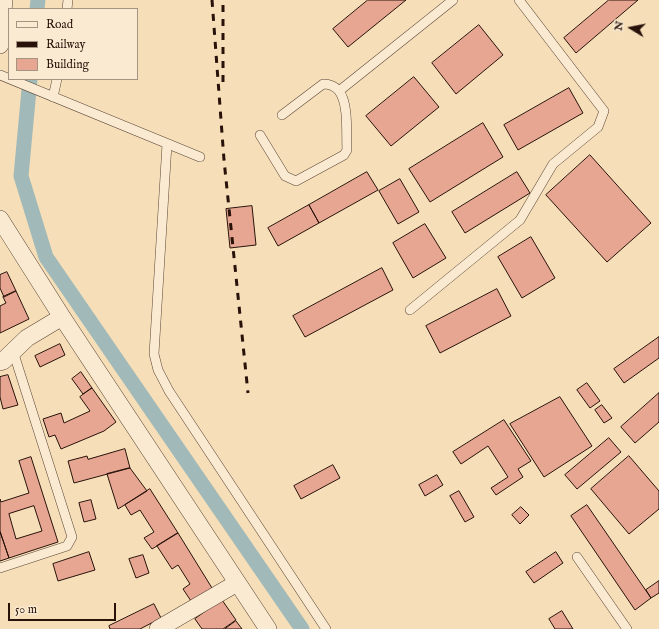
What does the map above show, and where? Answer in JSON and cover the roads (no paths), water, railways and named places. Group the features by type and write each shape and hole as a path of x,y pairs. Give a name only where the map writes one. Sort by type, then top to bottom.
{"street":[{"path":"0,45 4,0"},
{"path":"0,219 62,317 268,629"},
{"path":"0,362 3,361 27,338 62,317"},
{"path":"158,629 237,583"}],"lane":[{"path":"339,91 453,0"},
{"path":"410,310 520,220 553,164 598,127 604,111 519,0"},
{"path":"10,80 200,157"},
{"path":"53,97 57,80"},
{"path":"260,135 285,176 296,181 344,155 347,150 345,103 339,91 331,85 323,84 282,115"},
{"path":"167,144 154,354 158,370 168,392 326,629"},
{"path":"0,568 67,546 72,537 13,351"},
{"path":"577,557 626,629"}],"waterway":[{"path":"37,8 38,0"},
{"path":"30,80 21,176 46,257 302,629"}],"railway":[{"path":"212,0 224,160 248,393"},
{"path":"223,0 223,82"}]}
